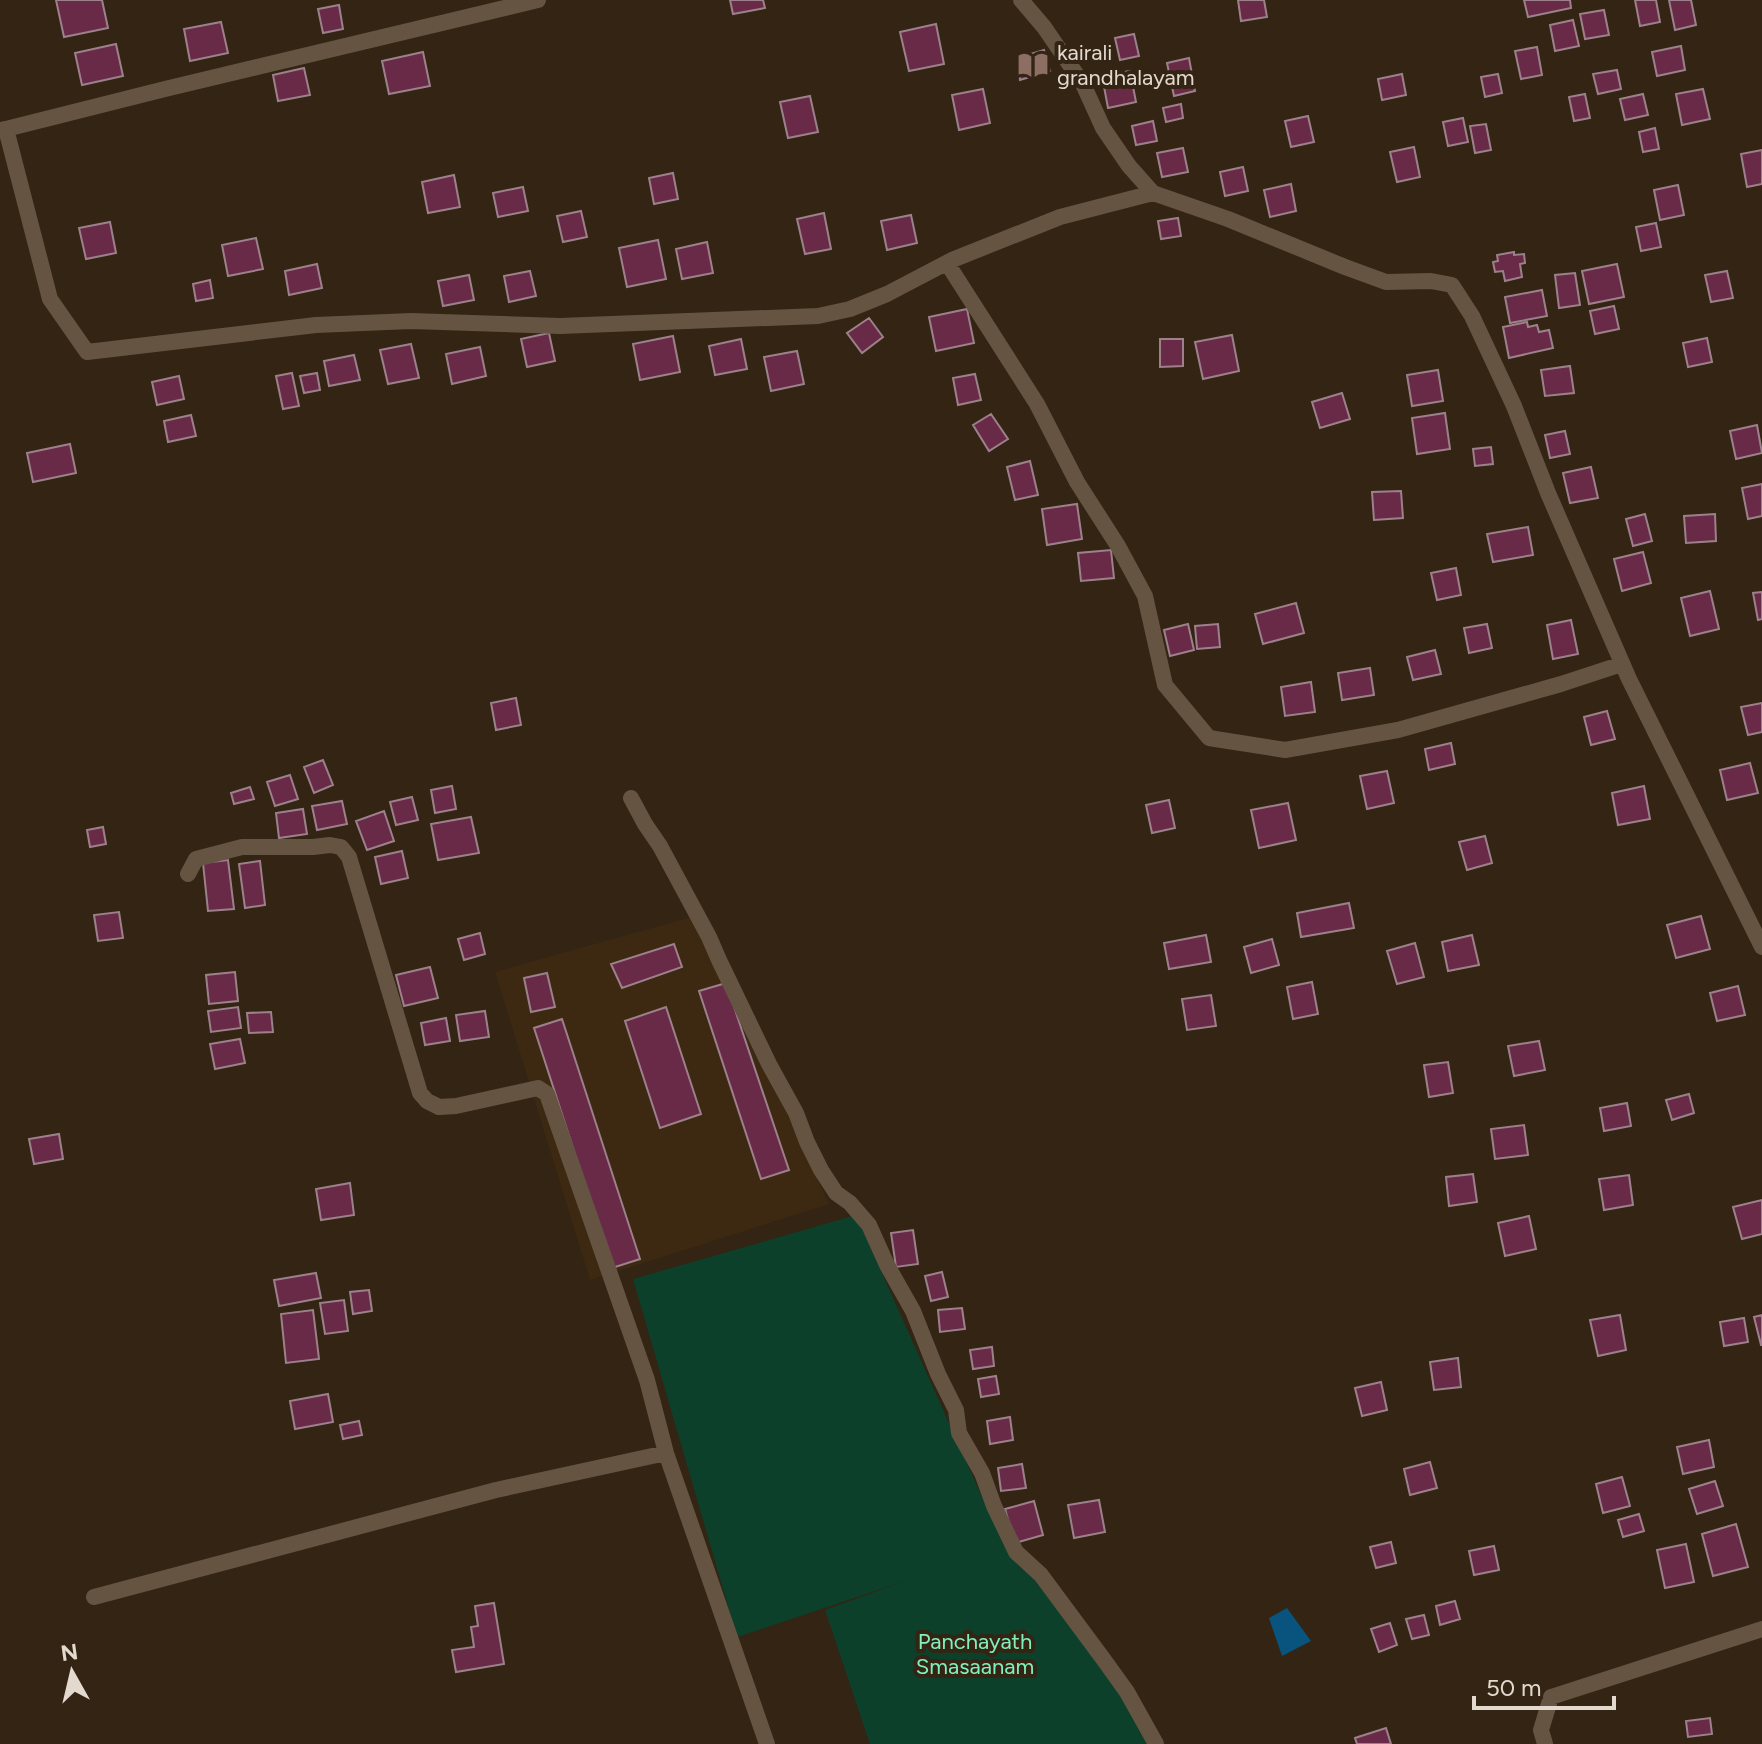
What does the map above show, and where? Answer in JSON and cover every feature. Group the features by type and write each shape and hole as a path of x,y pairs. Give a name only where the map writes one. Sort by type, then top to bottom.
{"street":[{"path":"538,0 3,130 50,299 87,352 316,325 411,321 560,326 818,316 850,309 887,294 947,263 1060,217 1153,193"},
{"path":"1021,0 1044,27 1083,84 1103,128 1129,166 1153,193 1228,219 1386,282 1431,281 1452,285 1472,316 1514,406 1622,664 1762,947"},
{"path":"947,263 1037,404 1077,482 1118,546 1145,596 1165,685 1209,738 1285,750 1398,730 1622,664"},
{"path":"631,798 709,937 821,1170 836,1193 850,1203 869,1225 913,1311 922,1338 956,1410 959,1433 982,1473 1016,1552 1041,1575 1104,1660 1127,1692 1156,1744"},
{"path":"188,874 196,859 242,847 341,847 349,857 420,1093 439,1107 538,1088 547,1094 647,1380 666,1453 767,1744"},
{"path":"94,1597 496,1490 666,1453"},
{"path":"1545,1744 1541,1730 1551,1697 1762,1629"}],"shaded area":[{"path":"695,916 829,1204 590,1280 495,972"}],"green space":[{"name":"Panchayath Smasaanam","path":"856,1215 1004,1546 1120,1685 1147,1744 870,1744 825,1610 905,1581 737,1637 633,1279"}],"water":[{"path":"1287,1608 1311,1641 1282,1656 1269,1618"}],"building":[{"path":"56,0 102,0 108,28 64,37"},
{"path":"730,0 763,0 765,8 733,14"},
{"path":"1238,0 1264,0 1267,17 1241,21"},
{"path":"1524,0 1570,0 1571,8 1528,17"},
{"path":"1635,0 1656,0 1660,22 1640,26"},
{"path":"1669,0 1691,0 1696,25 1675,30"},
{"path":"339,5 343,29 323,33 318,9"},
{"path":"1604,10 1609,35 1585,39 1580,14"},
{"path":"1573,20 1579,46 1555,51 1550,25"},
{"path":"221,22 228,53 190,61 184,29"},
{"path":"936,24 944,64 909,71 900,32"},
{"path":"1134,34 1139,56 1120,60 1115,38"},
{"path":"116,44 123,76 82,85 75,53"},
{"path":"1681,46 1685,70 1657,76 1652,52"},
{"path":"1537,47 1542,75 1521,79 1515,51"},
{"name":"kairali grandhalayam","path":"1044,50 1050,71 1020,80 1017,58"},
{"path":"423,52 430,86 389,94 382,61"},
{"path":"1189,58 1195,91 1174,96 1167,63"},
{"path":"304,68 310,95 278,101 273,75"},
{"path":"1617,70 1621,89 1598,94 1593,74"},
{"path":"1130,71 1136,102 1108,108 1102,76"},
{"path":"1402,74 1406,95 1382,100 1378,79"},
{"path":"1498,74 1502,93 1485,97 1481,77"},
{"path":"983,89 990,123 959,130 952,95"},
{"path":"1703,89 1710,119 1682,125 1676,94"},
{"path":"1585,94 1590,118 1574,121 1569,97"},
{"path":"1643,94 1648,115 1625,120 1620,99"},
{"path":"810,96 818,132 788,138 780,102"},
{"path":"1181,104 1183,118 1166,122 1163,108"},
{"path":"1308,116 1314,142 1291,147 1285,121"},
{"path":"1463,118 1468,142 1448,146 1443,122"},
{"path":"1153,121 1157,141 1136,145 1132,126"},
{"path":"1486,124 1491,150 1475,153 1470,126"},
{"path":"1655,128 1659,149 1643,152 1639,132"},
{"path":"1414,147 1420,177 1397,182 1390,152"},
{"path":"1183,148 1188,172 1162,177 1157,153"},
{"path":"1762,150 1762,184 1747,187 1741,154"},
{"path":"1243,167 1248,191 1225,196 1220,172"},
{"path":"673,173 678,199 654,204 649,178"},
{"path":"454,175 460,207 428,213 422,182"},
{"path":"1291,184 1296,211 1270,217 1264,190"},
{"path":"1678,185 1684,215 1660,220 1654,190"},
{"path":"523,187 528,211 498,217 493,193"},
{"path":"581,211 587,237 563,242 557,216"},
{"path":"824,213 831,249 805,254 797,219"},
{"path":"911,215 917,243 887,250 881,221"},
{"path":"1178,218 1181,236 1161,239 1158,221"},
{"path":"110,222 116,253 86,259 79,228"},
{"path":"1656,223 1661,247 1641,251 1636,227"},
{"path":"256,238 263,269 228,276 222,245"},
{"path":"658,240 666,279 627,287 619,248"},
{"path":"707,242 713,273 682,279 676,249"},
{"path":"1514,252 1514,255 1524,254 1525,263 1520,264 1522,277 1505,281 1503,271 1495,272 1493,262 1498,261 1497,255"},
{"path":"317,264 322,288 289,295 285,271"},
{"path":"1617,264 1624,297 1589,304 1582,271"},
{"path":"530,271 536,296 509,302 504,276"},
{"path":"1727,271 1733,298 1711,302 1705,275"},
{"path":"1575,273 1580,305 1559,308 1555,275"},
{"path":"469,275 474,300 443,306 438,281"},
{"path":"210,280 213,298 196,301 193,284"},
{"path":"1542,290 1547,316 1510,323 1505,297"},
{"path":"1614,306 1619,329 1595,334 1590,311"},
{"path":"967,309 974,343 936,351 929,317"},
{"path":"869,318 883,337 862,353 847,333"},
{"path":"1527,322 1528,327 1537,325 1539,332 1549,330 1553,348 1509,358 1503,327"},
{"path":"549,333 555,361 527,367 521,339"},
{"path":"1232,335 1239,371 1203,379 1195,342"},
{"path":"673,336 680,372 640,380 633,344"},
{"path":"1707,338 1712,362 1688,367 1683,343"},
{"path":"741,339 747,369 715,375 709,346"},
{"path":"1160,339 1183,339 1183,366 1160,367"},
{"path":"411,344 419,378 388,384 380,350"},
{"path":"480,347 486,376 452,384 446,354"},
{"path":"797,351 804,384 771,391 764,357"},
{"path":"354,355 360,380 329,386 324,361"},
{"path":"1570,366 1574,393 1545,396 1541,370"},
{"path":"1438,370 1443,401 1412,406 1407,375"},
{"path":"292,373 299,406 283,409 276,376"},
{"path":"317,373 320,390 304,393 300,376"},
{"path":"975,374 981,400 958,405 953,378"},
{"path":"179,376 184,399 157,405 152,382"},
{"path":"1342,393 1350,419 1320,428 1312,402"},
{"path":"1445,413 1450,449 1417,454 1412,418"},
{"path":"991,414 1008,439 989,451 973,425"},
{"path":"191,415 196,436 168,442 164,421"},
{"path":"1757,425 1762,453 1736,459 1730,431"},
{"path":"1565,431 1570,454 1550,458 1545,435"},
{"path":"70,444 76,473 33,482 27,453"},
{"path":"1491,447 1493,464 1475,466 1473,449"},
{"path":"1030,461 1038,495 1015,500 1007,467"},
{"path":"1591,467 1598,498 1570,503 1563,473"},
{"path":"1762,484 1762,516 1748,519 1742,488"},
{"path":"1401,491 1403,518 1374,520 1372,492"},
{"path":"1077,504 1082,539 1047,545 1042,509"},
{"path":"1645,514 1652,541 1633,546 1626,519"},
{"path":"1715,514 1716,541 1686,543 1684,516"},
{"path":"1528,527 1533,555 1493,562 1487,534"},
{"path":"1111,550 1114,578 1081,581 1078,553"},
{"path":"1643,552 1651,583 1622,591 1614,559"},
{"path":"1456,568 1461,595 1437,600 1431,573"},
{"path":"1710,591 1719,629 1690,636 1681,598"},
{"path":"1762,592 1762,619 1758,620 1753,593"},
{"path":"1296,603 1304,633 1263,644 1255,614"},
{"path":"1571,620 1578,654 1553,659 1547,625"},
{"path":"1188,624 1194,650 1170,656 1164,630"},
{"path":"1218,624 1220,647 1197,649 1195,626"},
{"path":"1487,624 1492,648 1469,653 1464,628"},
{"path":"1435,650 1441,674 1413,680 1407,657"},
{"path":"1370,668 1374,695 1342,700 1338,673"},
{"path":"1311,682 1315,712 1285,716 1281,687"},
{"path":"516,698 521,725 496,730 491,703"},
{"path":"1762,703 1762,732 1748,735 1741,707"},
{"path":"1607,711 1615,739 1591,745 1584,717"},
{"path":"1451,743 1455,764 1429,770 1425,749"},
{"path":"323,760 333,785 314,793 304,767"},
{"path":"1750,763 1758,793 1727,800 1720,770"},
{"path":"1387,771 1394,803 1367,809 1360,776"},
{"path":"290,775 298,799 275,806 267,782"},
{"path":"452,786 456,809 435,813 431,790"},
{"path":"1644,786 1650,819 1618,825 1612,793"},
{"path":"250,787 254,799 234,804 231,793"},
{"path":"412,797 418,820 396,825 390,802"},
{"path":"1169,800 1175,828 1152,833 1146,805"},
{"path":"342,801 347,824 317,830 312,806"},
{"path":"1288,803 1296,840 1259,848 1251,810"},
{"path":"303,809 307,834 279,838 276,813"},
{"path":"384,811 394,841 367,850 356,821"},
{"path":"471,817 479,853 438,860 431,824"},
{"path":"103,827 106,844 90,847 87,830"},
{"path":"1485,836 1492,863 1467,870 1459,842"},
{"path":"402,851 408,878 381,884 375,857"},
{"path":"228,860 234,909 208,911 203,863"},
{"path":"260,861 265,905 245,908 239,864"},
{"path":"1349,903 1354,928 1301,937 1297,913"},
{"path":"119,912 123,938 98,941 94,915"},
{"path":"1701,916 1710,949 1676,958 1667,925"},
{"path":"480,933 485,954 464,960 458,939"},
{"path":"1206,935 1211,962 1169,969 1164,943"},
{"path":"1472,935 1479,965 1448,971 1442,942"},
{"path":"1272,939 1279,965 1251,973 1244,947"},
{"path":"1415,943 1424,977 1397,984 1387,951"},
{"path":"674,944 682,967 622,988 611,964"},
{"path":"430,967 438,998 404,1006 396,975"},
{"path":"235,972 238,1001 209,1004 206,975"},
{"path":"547,973 555,1007 531,1012 524,978"},
{"path":"1312,982 1318,1014 1293,1019 1287,987"},
{"path":"726,983 789,1170 761,1179 699,991"},
{"path":"1738,986 1745,1015 1717,1021 1710,993"},
{"path":"1211,995 1216,1026 1187,1030 1182,999"},
{"path":"238,1007 241,1028 211,1032 208,1011"},
{"path":"666,1007 701,1114 660,1128 625,1021"},
{"path":"485,1011 489,1037 460,1041 456,1015"},
{"path":"271,1012 273,1032 249,1033 247,1013"},
{"path":"446,1018 450,1041 425,1045 421,1023"},
{"path":"562,1019 640,1259 612,1268 534,1028"},
{"path":"240,1039 245,1063 215,1069 210,1044"},
{"path":"1539,1041 1545,1070 1514,1076 1508,1046"},
{"path":"1448,1062 1453,1093 1429,1097 1424,1065"},
{"path":"1689,1094 1694,1113 1672,1120 1666,1100"},
{"path":"1627,1103 1631,1126 1604,1131 1600,1108"},
{"path":"1524,1125 1528,1155 1495,1159 1491,1129"},
{"path":"59,1134 63,1159 34,1164 29,1139"},
{"path":"1473,1174 1477,1202 1449,1206 1446,1177"},
{"path":"1629,1175 1633,1205 1604,1210 1599,1179"},
{"path":"350,1183 354,1215 321,1220 316,1189"},
{"path":"1762,1200 1762,1234 1742,1239 1733,1207"},
{"path":"1529,1216 1536,1249 1505,1256 1498,1223"},
{"path":"913,1230 918,1264 896,1267 891,1233"},
{"path":"942,1272 948,1297 931,1301 925,1276"},
{"path":"316,1273 321,1298 279,1306 274,1280"},
{"path":"369,1290 372,1311 353,1314 350,1292"},
{"path":"344,1300 348,1331 325,1334 320,1303"},
{"path":"962,1308 965,1329 940,1332 938,1310"},
{"path":"313,1310 319,1359 286,1363 281,1314"},
{"path":"1620,1315 1626,1350 1598,1356 1590,1320"},
{"path":"1762,1315 1762,1345 1761,1345 1754,1317"},
{"path":"1744,1318 1748,1342 1724,1346 1720,1322"},
{"path":"992,1347 994,1366 973,1369 970,1350"},
{"path":"1458,1358 1461,1387 1434,1390 1430,1362"},
{"path":"996,1376 999,1394 981,1397 978,1379"},
{"path":"1381,1382 1387,1410 1362,1416 1355,1388"},
{"path":"328,1394 333,1422 295,1429 290,1401"},
{"path":"1010,1417 1013,1440 990,1444 987,1421"},
{"path":"359,1421 362,1435 343,1439 340,1425"},
{"path":"1709,1440 1714,1467 1683,1474 1677,1447"},
{"path":"1430,1462 1437,1488 1410,1495 1404,1469"},
{"path":"1022,1464 1026,1488 1001,1491 998,1468"},
{"path":"1622,1477 1630,1506 1603,1513 1596,1484"},
{"path":"1715,1481 1723,1506 1697,1514 1689,1489"},
{"path":"1099,1500 1105,1532 1074,1538 1068,1505"},
{"path":"1034,1501 1043,1535 1015,1543 1005,1509"},
{"path":"1639,1514 1644,1531 1623,1537 1618,1520"},
{"path":"1736,1524 1748,1567 1713,1576 1702,1534"},
{"path":"1391,1542 1396,1563 1376,1568 1370,1547"},
{"path":"1686,1544 1694,1582 1665,1588 1657,1550"},
{"path":"1494,1546 1499,1570 1474,1575 1469,1551"},
{"path":"1455,1601 1460,1619 1440,1625 1436,1606"},
{"path":"494,1603 504,1664 456,1672 452,1650 474,1647 471,1627 478,1626 475,1606"},
{"path":"1424,1615 1429,1635 1412,1639 1406,1619"},
{"path":"1390,1623 1397,1645 1379,1652 1371,1629"},
{"path":"1710,1718 1712,1734 1688,1737 1686,1721"},
{"path":"1386,1728 1391,1744 1357,1744 1355,1738"}],"place":[{"name":"kairali grandhalayam","path":"1033,65"}]}
